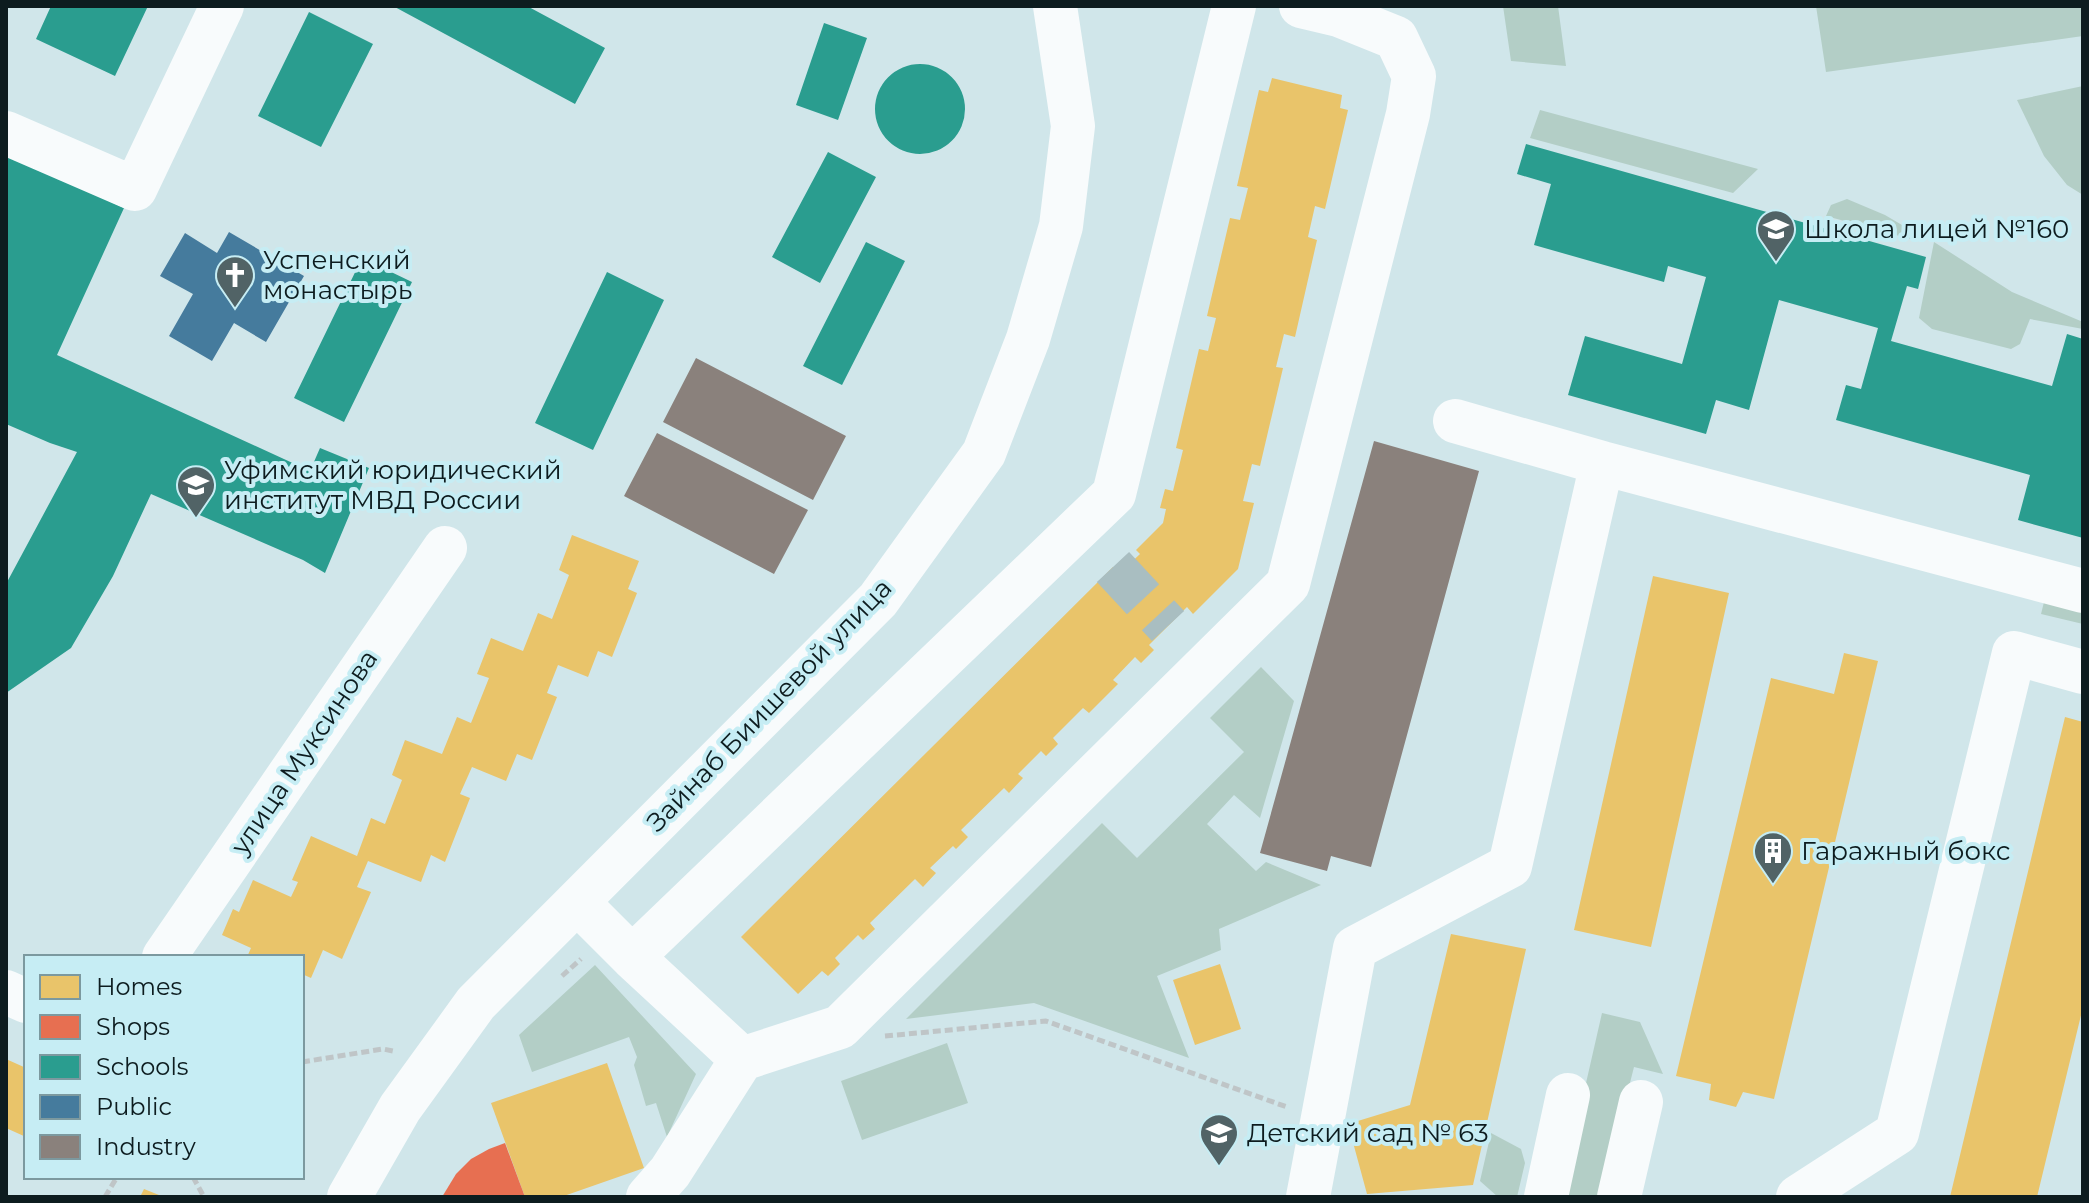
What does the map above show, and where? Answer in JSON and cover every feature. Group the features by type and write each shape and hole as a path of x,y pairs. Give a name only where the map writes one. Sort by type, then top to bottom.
{"street":[{"path":"6,133 135,189 222,6"},
{"name":"Зайнаб Биишевой улица","path":"349,1197 400,1108 476,1003 878,600 984,453 1028,339 1061,226 1073,126 1055,6"},
{"path":"632,957 1114,494 1234,6"},
{"path":"648,1197 670,1172 742,1059 840,1027 1288,584 1408,114 1414,76 1396,38 1339,15 1301,6"},
{"path":"1455,421 2083,591"},
{"path":"1308,1197 1355,948 1510,866 1602,463"},
{"name":"улица Муксинова","path":"165,955 445,548"},
{"path":"1798,1197 1897,1133 2014,653 2083,672"},
{"path":"577,902 742,1059"},
{"path":"1546,1197 1568,1095"},
{"path":"1619,1197 1641,1102"}],"path":[{"path":"863,1003 886,1037 1046,1021 1322,1119"},
{"path":"304,1062 383,1049"},
{"path":"105,1197 116,1179"},
{"path":"194,1179 204,1197"}],"green space":[{"path":"1503,6 1558,6 1566,66 1511,61"},
{"path":"1816,6 2083,6 2083,36 1826,72"},
{"path":"2083,86 2083,195 2067,185 2044,156 2017,100"},
{"path":"1540,110 1758,169 1733,193 1530,138"},
{"path":"1847,199 1885,215 1919,235 1918,241 1826,216 1831,205"},
{"path":"1934,242 2012,292 2083,322 2083,329 2030,319 2020,344 2011,349 1932,329 1919,318"},
{"path":"2045,598 2083,607 2083,624 2041,614"},
{"path":"1261,667 1294,701 1260,818 1234,795 1207,824 1256,871 1266,862 1321,885 1219,929 1221,950 1157,976 1189,1058 1034,1003 906,1019 1102,823 1137,858 1244,752 1210,718"},
{"path":"595,965 696,1074 667,1137 656,1103 646,1106 634,1065 637,1057 629,1037 532,1072 519,1035"},
{"path":"1602,1013 1640,1022 1663,1074 1634,1067 1601,1197 1560,1197"},
{"path":"947,1043 968,1103 862,1140 841,1081"},
{"path":"1491,1133 1521,1149 1525,1163 1517,1197 1498,1197 1480,1181"}],"building: Homes":[{"path":"1272,78 1342,95 1340,108 1348,110 1325,209 1315,206 1308,237 1317,240 1295,337 1284,334 1276,367 1283,368 1260,466 1252,464 1243,501 1254,503 1238,569 1193,614 1187,607 1149,645 1154,650 1141,663 1135,657 1113,680 1118,684 1089,713 1083,708 1053,738 1058,744 1046,756 1041,751 1018,774 1023,778 1009,793 1004,788 961,830 968,837 956,849 953,846 930,868 936,873 923,887 915,879 870,923 875,929 863,940 858,935 835,958 840,964 828,976 822,971 798,994 741,937 1113,567 1120,573 1140,554 1136,550 1163,523 1166,509 1160,508 1165,489 1173,491 1183,450 1176,448 1199,349 1208,351 1216,318 1207,316 1230,218 1240,220 1248,188 1237,186 1259,90 1268,92"},
{"path":"572,535 639,561 628,589 637,593 612,657 598,651 588,677 558,665 547,693 557,697 532,760 517,754 506,781 472,767 460,794 470,798 445,862 431,855 421,882 368,861 357,887 371,892 342,959 323,950 311,978 304,975 304,955 248,955 251,948 222,935 233,909 239,912 253,880 291,897 298,882 292,880 311,836 357,856 371,818 385,824 402,780 392,775 405,740 442,754 457,717 471,723 489,678 477,674 491,638 523,651 538,613 552,619 569,575 559,570"},
{"path":"1653,576 1729,593 1651,947 1574,930"},
{"name":"Гаражный бокс","path":"1844,653 1878,661 1774,1099 1743,1092 1736,1107 1709,1100 1711,1084 1676,1076 1771,678 1834,694"},
{"path":"2065,717 2083,722 2083,1007 2037,1197 1950,1197"},
{"path":"1451,934 1526,949 1473,1185 1367,1194 1348,1124 1410,1105"},
{"path":"1220,964 1241,1029 1195,1045 1173,980"},
{"path":"6,1059 24,1067 24,1136 6,1128"},
{"path":"607,1063 644,1168 561,1197 525,1197 491,1103"},
{"path":"144,1189 164,1197 140,1197"}],"building: Shops":[{"path":"505,1143 525,1197 442,1197 456,1174 471,1159"}],"building: Schools":[{"path":"51,6 148,6 115,76 36,39"},
{"path":"393,6 527,6 605,48 575,104"},
{"path":"309,12 373,44 321,147 258,116"},
{"path":"824,23 867,38 838,120 796,105"},
{"path":"920,64 937,67 952,77 962,92 965,109 962,126 952,141 937,151 920,154 903,151 888,141 878,126 875,109 878,92 888,77 903,67"},
{"path":"1526,144 1926,257 1918,289 1907,286 1891,341 2052,386 2067,334 2083,339 2083,538 2018,520 2030,475 1836,420 1846,385 1861,389 1878,328 1779,300 1749,410 1716,400 1706,434 1568,395 1585,336 1682,364 1706,277 1668,266 1664,282 1534,245 1551,184 1517,174"},
{"path":"828,152 876,177 820,283 772,257"},
{"path":"6,153 124,208 57,355 310,471 320,448 369,468 325,573 303,560 151,494 113,576 71,648 6,693 6,584 77,452 6,424"},
{"path":"866,242 905,261 842,385 803,366"},
{"path":"362,258 412,282 344,422 294,398"},
{"path":"607,272 664,300 593,450 535,423"}],"building: Public":[{"name":"Успенский монастырь","path":"229,232 304,276 266,342 234,323 212,361 169,336 193,294 160,276 185,233 217,253"}],"building: Industry":[{"path":"696,358 846,436 813,500 663,422"},
{"path":"657,433 808,510 774,574 624,496"},
{"path":"1374,441 1479,471 1371,867 1331,856 1327,871 1260,853"}],"tunnel":[{"path":"1113,567 1168,626"}],"place":[{"name":"Школа лицей №160","path":"1776,263"},
{"name":"Успенский монастырь","path":"235,309"},
{"name":"Уфимский юридический институт МВД России","path":"196,519"},
{"name":"Гаражный бокс","path":"1773,885"},
{"name":"Детский сад № 63","path":"1219,1167"}]}
